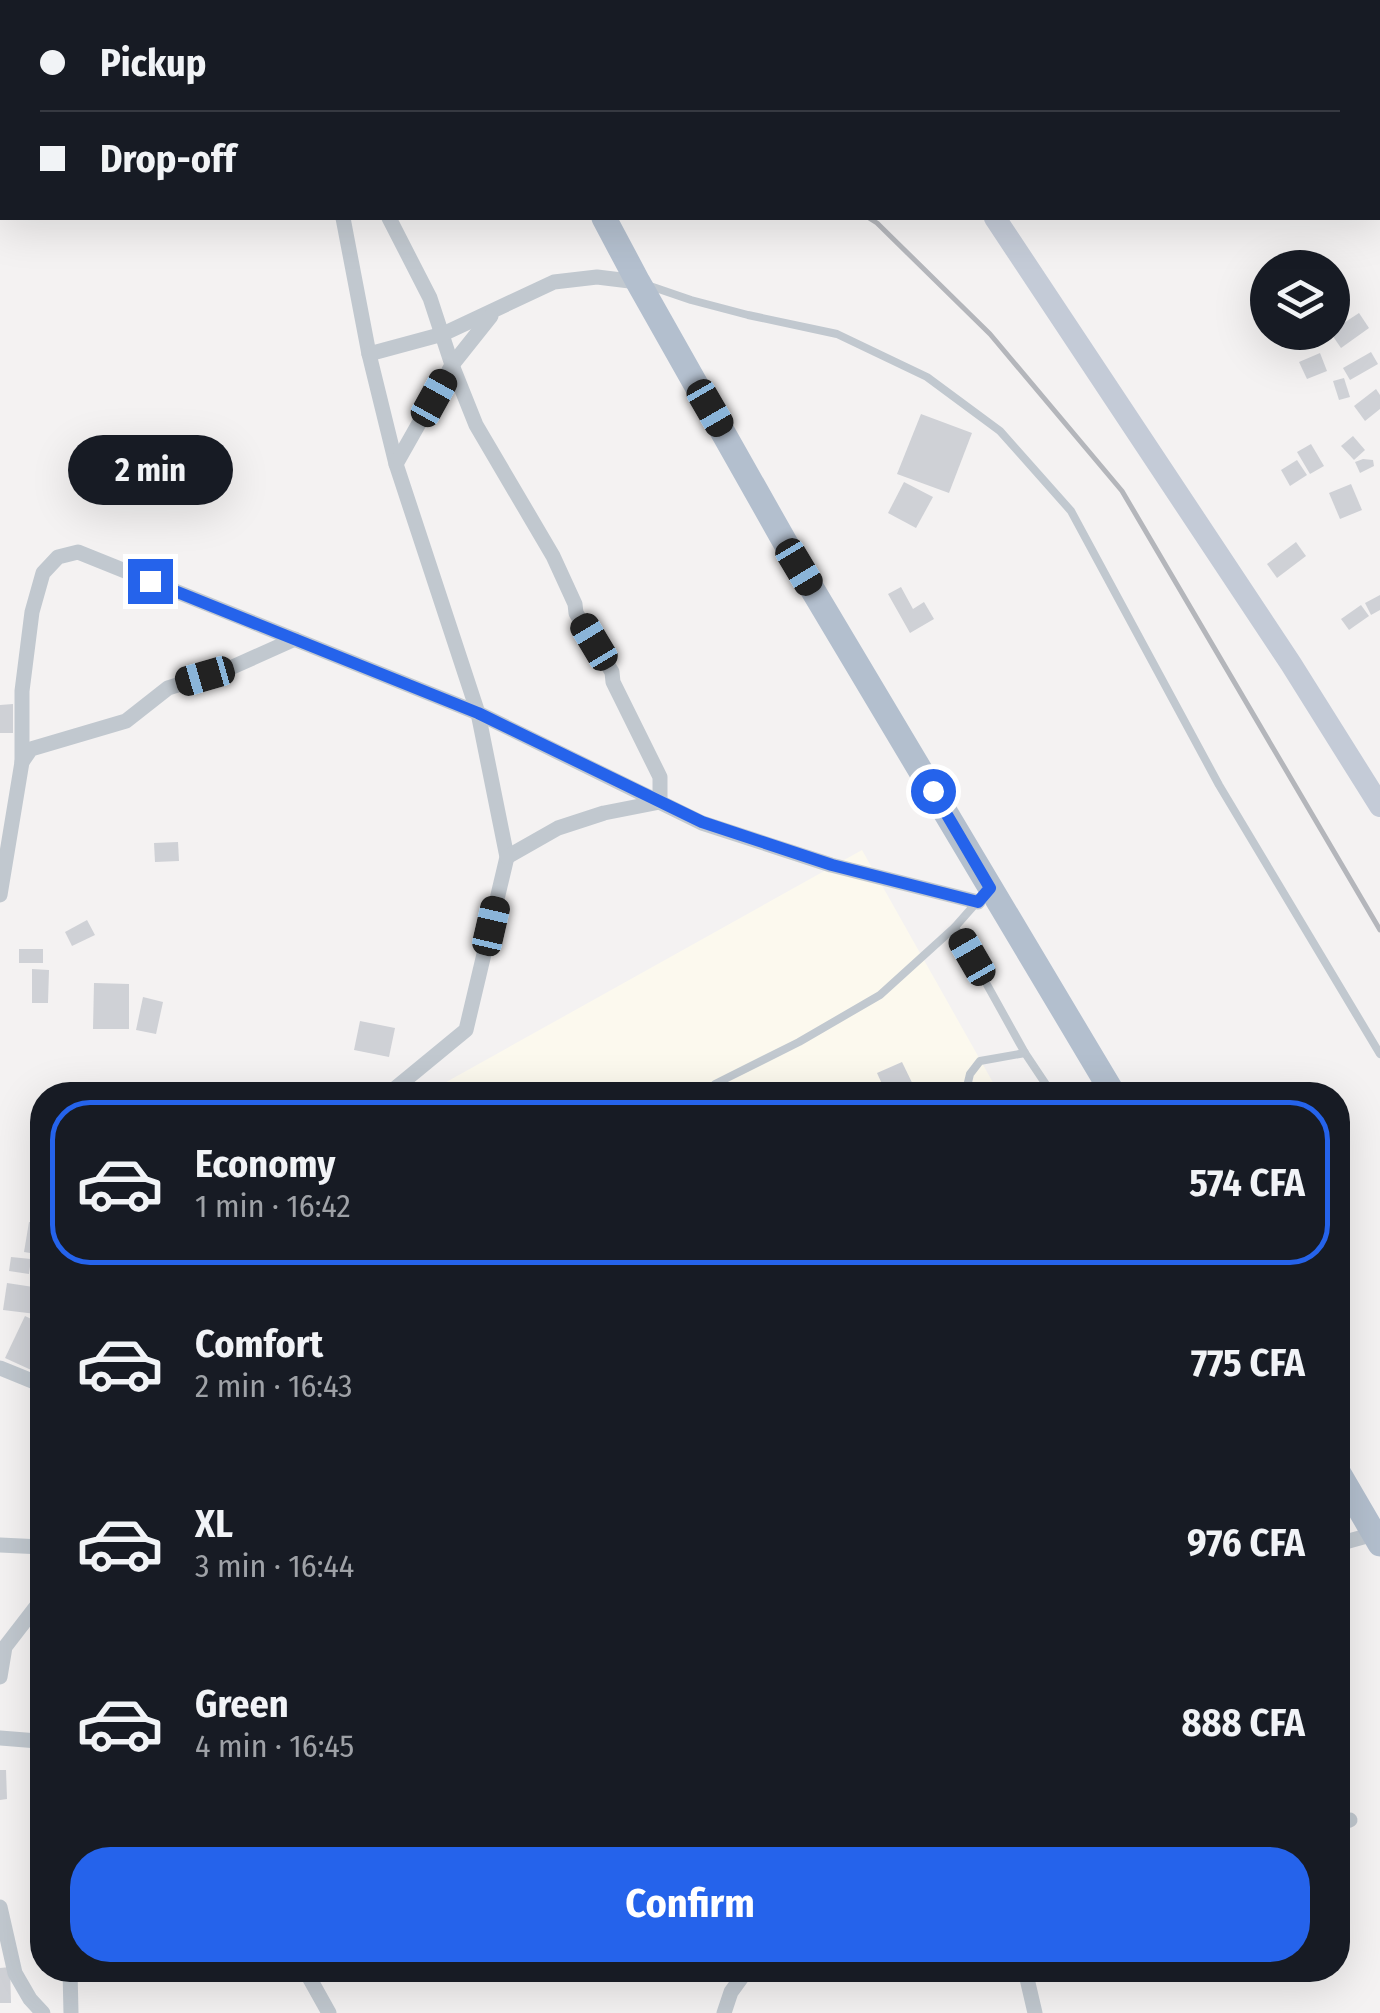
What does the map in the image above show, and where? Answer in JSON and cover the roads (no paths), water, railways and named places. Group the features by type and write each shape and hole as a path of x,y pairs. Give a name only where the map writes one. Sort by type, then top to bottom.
{"main road":[{"path":"605,220 984,894 1106,1082"},
{"path":"1350,1493 1377,1539"}],"street":[{"path":"344,220 369,354 396,464 478,713 507,857 466,1030 404,1082"},
{"path":"390,220 430,298 476,425 525,505 576,613 612,672 612,682 660,777 660,802"},
{"path":"997,220 1291,664 1380,806"},
{"path":"369,354 443,334 554,282 597,278 638,282"},
{"path":"396,464 452,365 494,311"},
{"path":"0,894 22,762 22,691 32,612 44,573 58,557 78,552 478,713 702,822 832,865 984,894"},
{"path":"22,762 31,749 126,720 168,688 228,670 295,638"},
{"path":"507,857 558,828 604,813 660,802"},
{"path":"0,1368 30,1380"},
{"path":"1350,1542 1377,1539"},
{"path":"0,1545 30,1546"},
{"path":"0,1677 6,1646 30,1615"},
{"path":"0,1738 30,1740"},
{"path":"0,1907 15,1974 43,2013"},
{"path":"70,1982 71,2013"},
{"path":"312,1982 329,2013"},
{"path":"724,2013 738,1982"},
{"path":"1028,1982 1035,2013"}],"lane":[{"path":"638,282 710,305 838,334 926,377 1000,430 1071,511 1220,785 1380,1054"},
{"path":"720,1082 880,995 956,927 984,894"},
{"path":"956,927 1044,1082"},
{"path":"968,1082 980,1061 1025,1053"}],"railway":[{"path":"872,220 990,334 1122,491 1380,930"}]}
